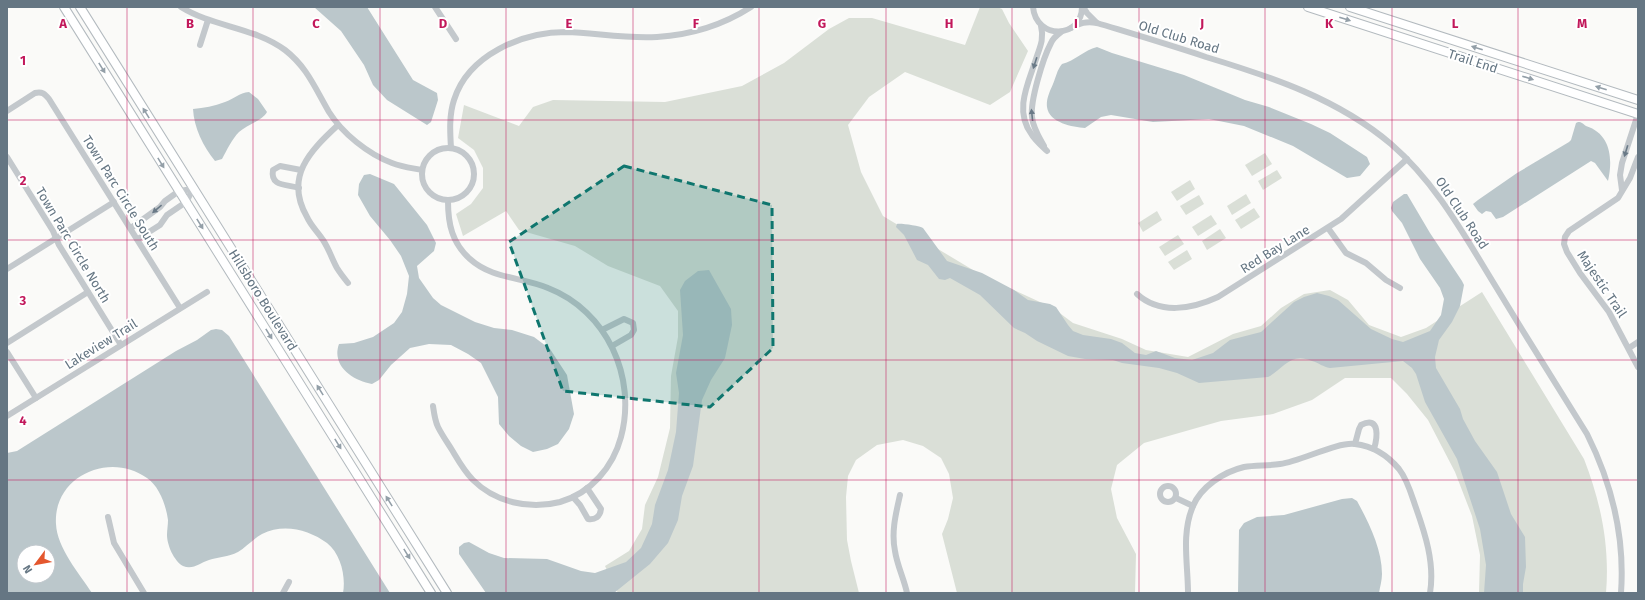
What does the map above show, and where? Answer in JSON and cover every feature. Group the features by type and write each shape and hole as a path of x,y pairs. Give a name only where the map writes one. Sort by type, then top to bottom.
{"street":[{"name":"Hillsboro Boulevard","path":"64,7 431,593"},
{"name":"Hillsboro Boulevard","path":"80,7 447,593"},
{"path":"181,7 208,20 258,35 284,50 307,72 329,112 338,125 350,136 377,156 402,166 422,170"},
{"path":"435,7 456,40"},
{"path":"451,148 451,113 459,87 467,75 478,64 490,54 504,47 518,41 551,33 566,32 639,38 675,35 712,26 751,7"},
{"path":"1083,7 1087,14 1097,23"},
{"path":"1071,28 1078,20 1083,7"},
{"name":"Trail End","path":"1308,7 1638,114"},
{"name":"Trail End","path":"1350,7 1638,100"},
{"path":"1032,9 1041,26 1043,38 1023,98 1022,114 1033,137 1047,150 1034,126 1031,107 1048,48 1054,38 1061,32"},
{"path":"200,46 208,20"},
{"name":"Old Club Road","path":"1061,32 1087,21 1097,23 1264,75 1296,87 1343,111 1390,143 1407,159 1425,178 1455,221 1594,448 1609,486 1615,509 1622,562 1621,593"},
{"path":"1041,26 1050,31 1061,32"},
{"name":"Town Parc Circle South","path":"7,111 35,93 40,92 45,94 50,99 180,308"},
{"path":"1622,190 1620,175 1622,163 1638,114"},
{"path":"338,125 316,145 308,156 301,170 299,188 300,201 306,216 328,249 337,269 348,283"},
{"path":"451,148 463,152 468,157 472,163 475,176 471,188 466,194 461,198 448,201 434,197 426,189 423,182 422,170 428,157 433,153 440,149 451,148"},
{"name":"Town Parc Circle North","path":"7,157 121,345"},
{"name":"Majestic Trail","path":"1638,157 1630,178 1618,198 1569,231 1565,237 1564,244 1580,273 1609,312 1638,367"},
{"name":"Red Bay Lane","path":"1137,294 1144,301 1162,307 1186,308 1202,304 1218,297 1354,210 1407,159"},
{"path":"299,188 277,184 272,176 273,170 280,166 301,170"},
{"path":"131,228 179,191 193,189"},
{"path":"138,239 160,225 167,215 186,202 193,189"},
{"path":"433,406 437,426 464,469 473,480 487,491 501,498 516,503 531,505 560,502 573,497 600,477 610,465 617,452 626,407 623,377 619,361 602,330 582,309 562,294 535,283 494,274 471,260 463,252 450,228 448,201"},
{"path":"7,269 114,202"},
{"path":"144,219 152,231"},
{"path":"1328,228 1346,253 1366,263 1386,280 1400,288"},
{"path":"7,343 88,292"},
{"name":"Lakeview Trail","path":"7,416 207,292"},
{"path":"602,330 624,319 633,323 634,330 631,335 612,346"},
{"path":"1629,348 1638,342"},
{"path":"7,352 36,398"},
{"path":"1355,444 1359,428 1365,423 1370,423 1374,425 1378,436 1374,450"},
{"path":"1188,593 1185,538 1187,523 1193,506 1206,488 1216,479 1229,472 1243,468 1296,461 1331,448 1355,444 1374,450 1387,458 1400,470 1408,484 1428,547 1431,568 1430,593"},
{"path":"573,497 580,505 588,519 600,516 601,509 587,488"},
{"path":"900,495 893,538 895,551 907,593"},
{"path":"1176,498 1193,506"},
{"path":"108,517 114,543 144,593"},
{"path":"283,593 289,582"}],"highlighted area":[{"path":"624,166 772,205 773,348 710,407 563,391 509,242"}],"shaded area":[{"path":"314,7 367,7 413,80 437,93 438,100 431,122 427,125 387,100 373,85 364,65 341,31"},
{"path":"980,7 997,7 1002,9 1009,23 1028,51 1010,92 990,105 905,72 869,97 848,125 861,172 883,216 983,276 1053,308 1073,323 1122,339 1146,350 1188,357 1233,334 1261,326 1281,308 1304,294 1330,290 1348,300 1369,325 1401,337 1426,328 1482,292 1584,459 1595,492 1603,525 1607,558 1606,593 1479,593 1480,555 1472,516 1455,472 1428,420 1407,394 1391,378 1345,378 1312,400 1273,414 1221,421 1144,443 1117,465 1111,489 1117,518 1136,554 1135,593 957,593 942,534 948,519 953,498 949,474 941,458 923,446 903,440 877,445 856,460 848,476 846,497 847,540 859,593 618,593 605,566 629,551 642,529 645,505 658,477 670,428 671,376 678,337 678,311 660,286 608,266 575,246 519,230 506,211 463,236 456,214 471,204 483,188 483,168 474,150 458,138 464,105 519,126 533,107 553,100 665,102 742,86 784,63 829,29 849,18 872,18 965,45"},
{"path":"1097,47 1184,75 1245,100 1269,107 1311,124 1330,133 1367,157 1370,164 1360,176 1347,178 1293,146 1244,126 1209,119 1153,122 1111,115 1101,117 1085,128 1074,127 1062,123 1052,117 1047,107 1048,95 1059,69 1062,64 1067,63 1092,48"},
{"path":"249,92 258,99 267,112 262,118 242,129 232,141 222,159 215,161 200,136 195,123 193,109 217,105"},
{"path":"1578,122 1594,130 1601,135 1605,141 1610,156 1610,173 1608,181 1595,163 1591,161 1503,217 1496,219 1491,212 1486,211 1482,214 1478,211 1473,204 1478,200 1517,173 1569,142 1576,123"},
{"path":"1265,153 1272,164 1252,176 1245,165"},
{"path":"1277,170 1282,178 1263,190 1258,181"},
{"path":"370,174 394,184 427,225 436,243 434,251 417,266 419,278 433,298 441,305 475,322 494,328 512,330 534,337 550,349 567,375 574,414 569,429 558,444 547,449 533,452 521,446 509,436 499,424 498,397 481,363 451,345 429,344 410,348 391,365 379,380 372,384 358,380 351,376 341,366 337,352 339,344 354,343 373,337 394,323 402,312 407,294 409,276 401,256 370,216 358,195 359,184 364,175"},
{"path":"1190,180 1195,189 1177,201 1171,192"},
{"path":"1246,194 1251,203 1232,215 1227,206"},
{"path":"1404,194 1407,194 1430,233 1464,285 1460,306 1452,322 1439,340 1435,357 1436,368 1460,409 1463,419 1475,441 1497,472 1511,514 1525,537 1526,567 1523,593 1484,593 1486,565 1480,529 1457,459 1425,402 1416,374 1412,368 1403,361 1330,368 1298,358 1288,362 1268,377 1199,383 1177,373 1159,368 1122,363 1113,360 1085,359 1068,356 1014,328 980,295 950,278 945,280 939,279 928,265 917,260 904,235 896,227 897,224 906,224 923,228 947,261 982,273 1014,290 1028,300 1050,304 1056,307 1073,331 1083,335 1111,339 1122,343 1135,353 1146,355 1156,351 1175,358 1192,360 1213,353 1230,340 1261,332 1294,302 1317,293 1338,300 1371,329 1392,339 1403,342 1430,331 1441,315 1444,299 1440,288 1420,259 1402,223 1392,211 1391,208 1393,202"},
{"path":"1199,195 1204,204 1186,215 1180,206"},
{"path":"1254,208 1260,217 1241,229 1235,220"},
{"path":"1157,211 1162,220 1143,232 1138,223"},
{"path":"1211,215 1217,224 1198,236 1192,227"},
{"path":"1220,229 1226,238 1207,250 1202,241"},
{"path":"1178,235 1184,244 1165,256 1159,247"},
{"path":"1187,250 1192,259 1174,270 1168,262"},
{"path":"709,270 731,309 732,325 725,358 711,380 702,400 693,466 682,496 678,520 668,543 650,564 614,593 486,593 459,554 459,547 464,543 469,542 489,553 504,558 547,559 581,571 595,573 626,562 641,548 652,524 655,505 668,470 676,432 679,393 676,373 683,335 680,290 685,281 698,271"},
{"path":"216,329 222,330 229,336 390,593 343,593 343,573 336,553 320,538 296,530 279,529 270,531 262,534 234,554 209,560 193,567 183,566 174,557 170,548 167,539 167,514 164,502 155,486 147,478 132,470 117,467 101,468 86,473 74,481 64,493 58,507 56,524 60,542 64,551 92,593 7,593 7,453 17,451 176,351 197,340 211,330"},
{"path":"1352,498 1357,501 1362,509 1380,555 1382,574 1379,593 1238,593 1239,530 1244,523 1257,517 1284,515 1342,499"}]}
